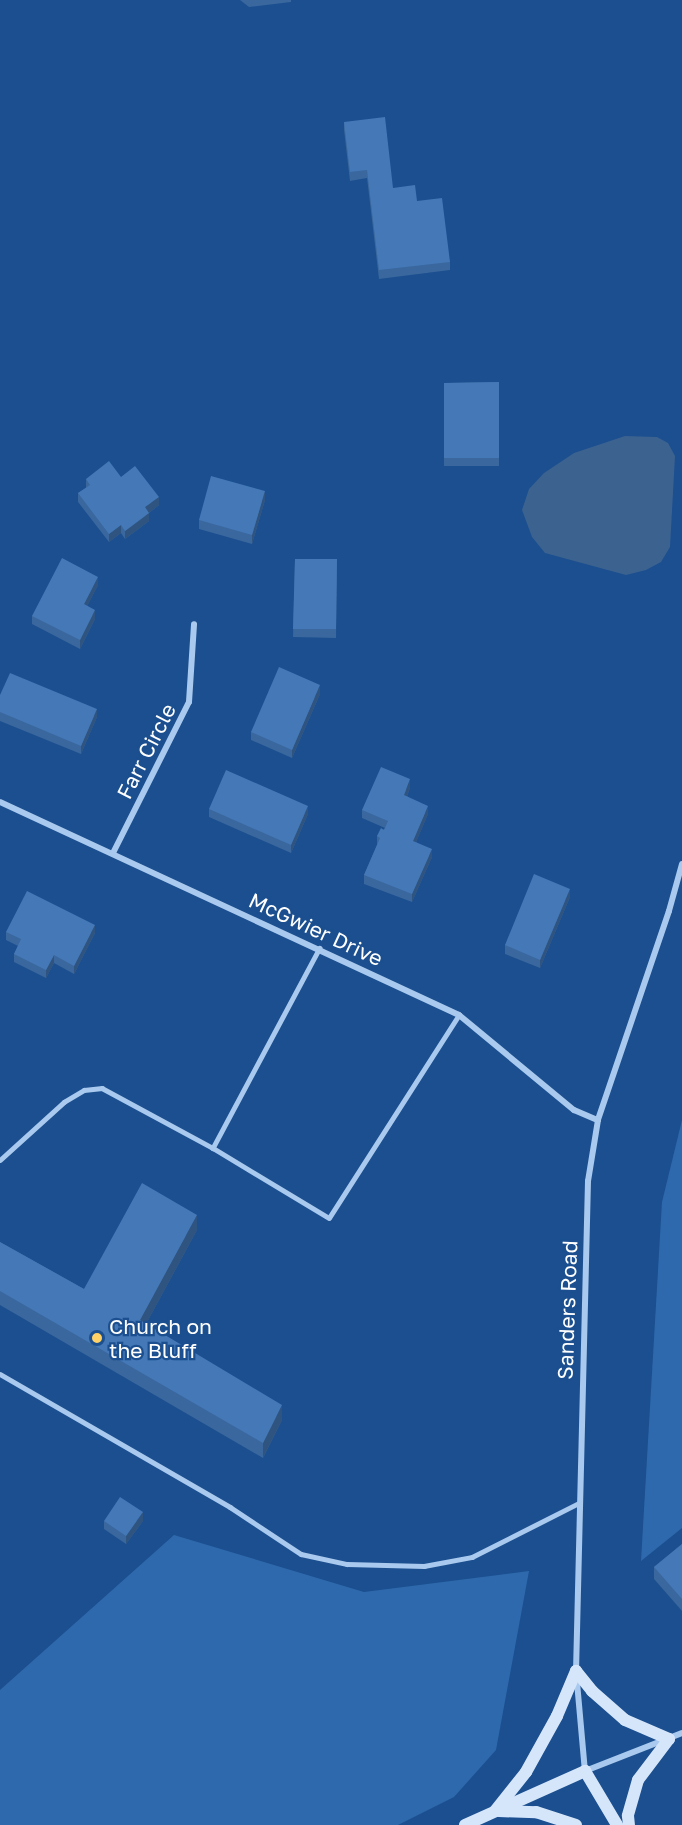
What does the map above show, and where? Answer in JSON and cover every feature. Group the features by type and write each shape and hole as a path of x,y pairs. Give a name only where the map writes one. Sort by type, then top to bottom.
{"street":[{"name":"Farr Circle","path":"113,853 189,702 194,624"},
{"name":"McGwier Drive","path":"0,802 320,948 459,1015 574,1110 598,1120"},
{"name":"Sanders Road","path":"585,1771 576,1671 588,1181 598,1120 669,911 682,864"},
{"path":"495,1810 526,1772 557,1716 576,1671 592,1691 625,1720 669,1739"},
{"path":"465,1825 585,1771 682,1733"},
{"path":"629,1825 628,1816 638,1780 669,1739"},
{"path":"585,1771 617,1825"},
{"path":"495,1810 536,1812 576,1825"}],"lane":[{"path":"213,1148 320,948"},
{"path":"0,1160 64,1102 84,1090 102,1088 213,1148 329,1218 459,1015"},
{"path":"0,1374 230,1507 301,1554 347,1564 424,1566 472,1557 579,1503"}],"shaded area":[{"path":"625,436 657,437 668,443 675,456 670,547 661,562 646,570 626,575 545,553 532,537 522,510 529,489 544,473 574,453"},
{"path":"682,1120 682,1528 641,1561 662,1202"},
{"path":"174,1535 364,1592 529,1571 496,1750 454,1797 398,1825 0,1825 0,1690"}],"building":[{"path":"385,117 393,188 415,185 417,201 442,198 450,262 379,270 367,170 350,172 344,122"},
{"path":"499,382 499,458 444,458 444,383"},
{"path":"109,461 121,477 135,466 159,497 145,507 149,513 125,531 121,525 109,534 78,493 90,485 86,479"},
{"path":"211,476 265,491 252,535 199,520"},
{"path":"62,558 98,577 84,604 95,610 80,640 32,616"},
{"path":"295,559 337,559 336,629 293,629"},
{"path":"279,667 320,685 292,750 251,732"},
{"path":"10,673 97,709 81,746 0,712 0,695"},
{"path":"381,767 410,779 404,795 428,806 413,841 432,849 412,894 364,875 380,838 377,836 381,828 384,830 388,821 362,810"},
{"path":"226,770 308,806 291,845 209,809"},
{"path":"534,874 570,889 540,960 505,945"},
{"path":"27,891 95,925 74,966 54,955 46,970 14,954 21,939 6,932"},
{"path":"142,1183 197,1215 140,1320 282,1405 263,1443 0,1291 0,1242 84,1289"},
{"path":"120,1497 143,1512 126,1536 104,1521"},
{"path":"682,1544 682,1599 654,1567"}],"place":[{"name":"Church on the Bluff","path":"97,1338"}]}
